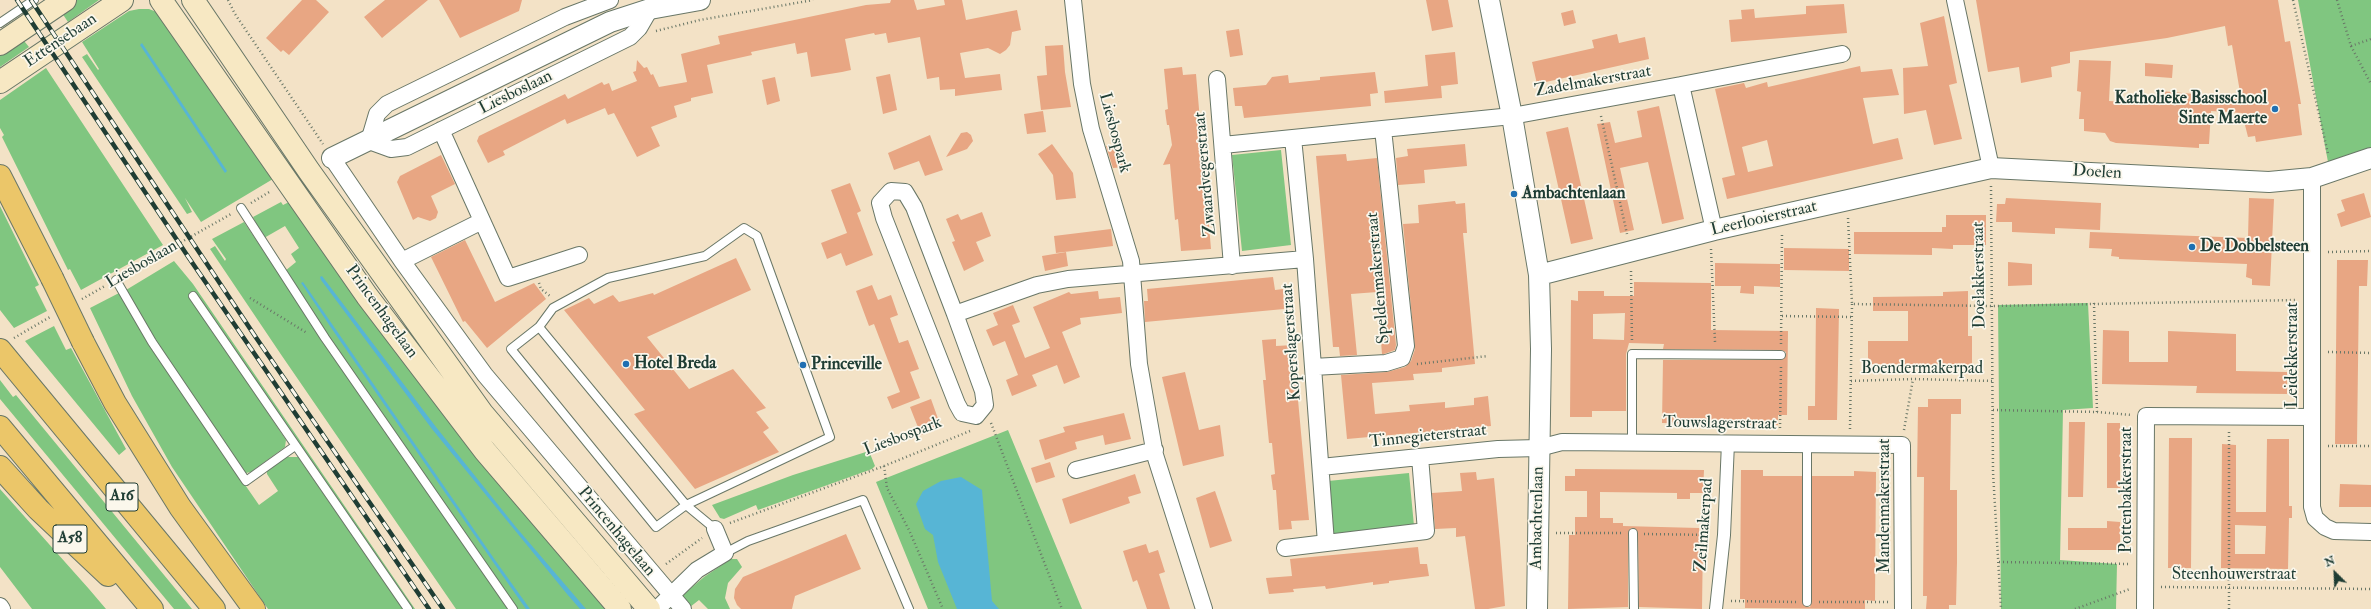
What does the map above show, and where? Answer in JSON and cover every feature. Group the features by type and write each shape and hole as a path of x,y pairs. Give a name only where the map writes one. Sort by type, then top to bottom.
{"highway":[{"name":"A16","path":"0,176 115,403 180,507 254,609"},
{"name":"A16","path":"3,346 29,385 214,609"},
{"path":"0,427 152,609"},
{"name":"A58","path":"0,466 38,509 144,609"}],"main road":[{"name":"Ettensebaan","path":"0,44 65,0"},
{"name":"Ettensebaan","path":"0,82 122,0"},
{"name":"Princenhagelaan","path":"161,0 367,296 485,451 620,609"},
{"name":"Princenhagelaan","path":"193,0 309,171 482,413 649,609"}],"street":[{"path":"369,141 377,114 387,104 566,17 610,0"},
{"name":"Liesboslaan","path":"332,158 600,26 650,9 700,0"},
{"name":"Liesbospark","path":"1073,0 1082,84 1088,114 1130,261 1139,364 1155,450 1204,609"},
{"name":"Ambachtenlaan","path":"1489,0 1512,116 1539,275 1541,349 1537,609"},
{"path":"1955,0 1991,168"},
{"name":"Liesboslaan","path":"369,141 383,148 400,149 441,130 630,37 639,28 650,9"},
{"name":"Zadelmakerstraat","path":"1512,116 1842,54"},
{"name":"Zwaardvegerstraat","path":"1217,79 1232,266"},
{"path":"1681,85 1712,230"},
{"path":"1223,145 1512,116"},
{"name":"Speldenmakerstraat","path":"1313,367 1386,363 1402,358 1406,346 1383,128"},
{"path":"441,130 508,278 579,255"},
{"name":"Koperslagerstraat","path":"1293,138 1305,259 1326,543"},
{"name":"Princenhagelaan","path":"332,158 402,261 485,375 652,575 683,609"},
{"name":"Doelen","path":"1991,168 2269,182 2312,178 2371,158"},
{"name":"Leerlooierstraat","path":"1539,275 1712,230 1991,168"},
{"name":"Leidekkerstraat","path":"2312,178 2312,507 2315,518 2325,527 2334,531 2371,532"},
{"name":"Liesbospark","path":"891,191 905,192 914,207 955,314 983,391 986,405 976,416 962,413 957,404 884,218 880,203 891,191"},
{"path":"402,261 482,221"},
{"path":"955,314 1037,285 1068,279 1305,259"},
{"name":"Pottenbakkerstraat","path":"2145,609 2146,416 2312,417"},
{"name":"Touwslagerstraat","path":"1539,448 1562,442 1902,444"},
{"name":"Zeilmakerpad","path":"1716,609 1724,535 1728,443"},
{"name":"Mandenmakerstraat","path":"1902,444 1904,609"},
{"name":"Tinnegieterstraat","path":"1321,467 1498,449 1539,448"},
{"path":"1076,470 1155,450"},
{"path":"1285,548 1426,531 1420,457"},
{"path":"656,609 697,570 725,552 715,529"}],"lane":[{"path":"0,23 34,0"},
{"path":"241,208 325,338 513,609"},
{"path":"744,228 757,236 830,436 686,505 656,527 511,349 539,327 552,308 608,278 705,256 744,228"},
{"path":"116,280 152,342 246,480 295,446"},
{"path":"194,296 295,446 408,609"},
{"path":"539,327 686,505 715,529"},
{"path":"1632,442 1632,354 1781,355"},
{"path":"1807,444 1807,602"},
{"path":"725,552 748,541 863,500 909,609"},
{"path":"1634,534 1634,609"}],"path":[{"path":"228,0 235,14 332,158"},
{"path":"630,37 700,20 798,1 813,0"},
{"path":"2293,0 2332,171"},
{"path":"2337,0 2351,46 2371,84"},
{"path":"2351,46 2371,39"},
{"path":"1598,101 1630,252 1632,354"},
{"name":"Doelakkerstraat","path":"1991,168 1993,472 2001,609"},
{"name":"Liesboslaan","path":"75,303 278,187"},
{"name":"Boendermakerpad","path":"1847,200 1852,304 1850,444"},
{"path":"1780,444 1782,215"},
{"path":"1712,230 1715,355"},
{"path":"2312,252 2371,251"},
{"path":"534,270 541,288 559,305"},
{"path":"250,298 318,340 325,338"},
{"path":"1852,304 1993,306 2312,300"},
{"path":"2094,303 2097,412"},
{"path":"3,346 54,315"},
{"path":"1782,316 1852,317"},
{"path":"2312,351 2371,353"},
{"path":"1402,358 1414,364 1488,356"},
{"name":"Boendermakerpad","path":"1851,381 1913,379 1993,381"},
{"name":"Mandenmakerstraat","path":"1902,444 1913,379"},
{"path":"1993,410 2097,412 2146,416"},
{"path":"2229,416 2229,609"},
{"path":"986,425 991,423 1062,609"},
{"name":"Liesbospark","path":"652,575 715,529 756,512 884,466 974,430"},
{"path":"2312,446 2371,446"},
{"path":"884,466 888,488 909,530 942,609"},
{"path":"1999,562 2145,565"},
{"name":"Steenhouwerstraat","path":"2075,609 2126,589 2228,587 2371,589"}],"green space":[{"path":"75,0 99,0 68,22 60,10"},
{"path":"2298,0 2371,0 2371,148 2328,162"},
{"path":"149,9 164,15 278,176 201,222 185,198 192,212 187,214 82,57 87,54 98,70 99,69 82,42 129,11"},
{"path":"20,36 29,47 0,67 0,50"},
{"path":"46,68 163,245 81,290 70,269 68,270 2,137 4,135 0,128 0,100"},
{"path":"1281,150 1291,245 1242,251 1232,155"},
{"path":"293,200 613,609 517,609 328,336 285,271 296,262 291,254 299,248 285,226 264,238 253,217 281,202 283,205"},
{"path":"0,206 39,285 35,287 47,311 14,328 0,310"},
{"path":"244,222 323,340 509,609 456,609 282,356 210,249 215,246 225,261 226,259 212,239"},
{"path":"174,261 193,284 415,609 412,609 330,491 190,297 286,440 285,447 251,472 246,473 242,469 155,341 126,290"},
{"path":"119,293 214,440 259,505 278,491 267,474 267,470 285,457 298,457 403,609 268,609 172,467 132,396 90,308"},
{"path":"2088,303 2093,408 2063,410 2060,560 2117,564 2116,609 2001,609 1998,305"},
{"path":"54,326 66,350 71,348 126,449 119,455 25,341"},
{"path":"0,380 13,397 16,395 192,609 174,609 0,399"},
{"path":"1008,430 1082,609 928,609 876,482"},
{"path":"869,451 875,466 872,469 758,510 756,505 724,519 720,518 712,505 793,475"},
{"path":"1409,473 1414,526 1332,534 1328,481"},
{"path":"0,489 106,609 32,609 0,567"},
{"path":"731,559 737,559 742,567 728,583 725,598 730,609 708,609 699,600 690,607 682,597 684,594 704,577"}],"water":[{"path":"142,43 227,171 225,173 140,45"},
{"path":"322,276 436,427 515,526 586,609 580,609 567,594 432,429 321,280 320,277"},
{"path":"303,282 530,609 526,609 493,562 334,332 301,283"},
{"path":"961,477 982,490 992,601 999,609 957,609 938,562 933,535 925,529 916,504 923,491 941,481"}],"building":[{"path":"302,0 316,0 329,12 289,55 283,50 281,52 266,38"},
{"path":"385,0 428,0 382,38 364,17"},
{"path":"439,0 522,0 519,11 460,38"},
{"path":"891,0 914,0 917,10 945,5 944,0 962,0 966,20 1017,10 1021,30 1012,32 1010,45 1006,50 1000,54 988,48 960,53 965,78 1000,74 1002,90 955,96 955,89 940,90 939,77 927,79 920,37 888,43 886,33 875,35 874,33 845,39 851,70 842,72 811,77 807,52 797,54 795,43 751,52 752,55 707,65 713,93 691,98 691,101 674,106 677,117 651,127 660,146 637,157 614,113 608,115 605,108 567,124 565,119 503,151 505,155 488,163 477,141 479,136 565,94 568,99 602,82 604,85 609,83 612,91 637,81 633,72 636,71 637,60 644,68 647,67 651,75 653,74 659,87 687,82 681,54 720,44 718,36 866,5 890,3"},
{"path":"1426,0 1448,0 1453,27 1432,31"},
{"path":"1976,0 2278,0 2285,42 2290,41 2301,104 2298,104 2302,135 2256,142 2255,136 2248,137 2242,113 2211,111 2209,144 2199,144 2199,148 2116,143 2110,141 2105,133 2084,131 2084,119 2079,119 2081,92 2077,91 2079,60 2111,61 2109,101 2160,104 2160,91 2241,98 2232,45 2228,46 2225,26 2167,38 2070,52 2070,63 2051,67 2052,77 2021,83 2019,67 1988,72"},
{"path":"1844,4 1847,33 1731,42 1729,20 1742,19 1741,10 1754,9 1755,18 1806,14 1806,6"},
{"path":"1573,10 1576,23 1564,26 1561,13"},
{"path":"1944,16 1957,83 1949,85 1962,139 1934,145 1926,110 1904,114 1903,68 1928,66 1920,23"},
{"path":"1239,29 1243,55 1230,57 1226,31"},
{"path":"1617,34 1619,43 1645,37 1649,59 1537,84 1532,62 1594,48 1592,40"},
{"path":"1063,45 1065,72 1071,107 1041,110 1037,76 1047,75 1045,46"},
{"path":"1455,52 1458,84 1441,86 1442,98 1385,103 1384,91 1428,86 1425,55"},
{"path":"2145,63 2173,65 2172,78 2145,76"},
{"path":"1860,66 1861,72 1892,69 1899,95 1863,98 1873,144 1898,138 1903,159 1727,199 1722,178 1735,175 1715,89 1744,83 1746,88 1767,82 1768,87","holes":["1767,140 1773,166 1748,172 1742,147"]},
{"path":"1182,67 1183,75 1196,74 1211,249 1181,251 1178,219 1175,220 1170,164 1163,165 1172,145 1165,110 1168,109 1164,69"},
{"path":"1375,72 1378,93 1370,94 1371,106 1244,118 1242,106 1235,106 1233,88 1266,85 1272,77 1288,75 1289,83 1320,80 1320,77"},
{"path":"890,74 897,110 883,114 876,77"},
{"path":"775,77 780,101 767,105 762,80"},
{"path":"1659,106 1684,219 1662,224 1648,162 1620,168 1634,230 1620,233 1597,124 1610,122 1615,143 1642,137 1637,111"},
{"path":"1043,111 1046,132 1027,134 1024,114"},
{"path":"1568,127 1593,239 1571,244 1546,132"},
{"path":"967,132 971,135 973,141 967,149 946,157 961,133"},
{"path":"930,135 943,170 925,176 919,161 894,170 888,153"},
{"path":"1052,144 1073,173 1076,198 1056,200 1053,175 1038,154"},
{"path":"1465,144 1467,166 1424,170 1425,183 1398,185 1396,158 1408,156 1407,149"},
{"path":"1123,145 1125,167 1113,168 1106,146"},
{"path":"1346,154 1347,161 1377,158 1396,345 1395,350 1384,354 1382,354 1377,292 1351,294 1357,355 1340,356 1339,347 1333,347 1316,156"},
{"path":"441,155 455,184 431,196 438,212 436,218 430,221 418,217 413,220 397,182 400,176"},
{"path":"850,183 861,211 857,213 873,255 846,266 841,253 827,259 821,243 847,233 831,190"},
{"path":"2364,193 2371,217 2341,227 2337,214 2345,211 2341,200"},
{"path":"2006,198 2101,203 2100,230 2055,228 2055,234 2012,232 2012,222 1996,222 1997,204 2005,204"},
{"name":"De Dobbelsteen","path":"2249,198 2274,199 2270,286 2252,285 2252,279 2246,277 2247,264 2119,259 2119,257 2111,256 2112,249 2089,248 2090,232 2248,238"},
{"path":"1455,201 1456,204 1465,203 1467,233 1463,233 1475,364 1442,368 1442,372 1413,374 1414,380 1372,383 1375,414 1410,411 1409,405 1445,402 1445,408 1474,405 1474,398 1488,396 1491,426 1347,439 1341,375 1387,372 1405,367 1411,361 1415,349 1403,224 1419,223 1418,205"},
{"path":"982,212 991,236 976,242 984,261 964,271 952,242 955,241 946,219 958,214 961,220"},
{"path":"1946,215 1986,215 1986,245 1953,245 1953,249 1932,248 1932,255 1854,254 1854,232 1942,232 1942,227 1946,227"},
{"path":"1111,229 1113,246 1056,253 1054,236"},
{"path":"465,240 495,302 534,283 546,299 487,348 465,321 463,322 431,257"},
{"path":"1784,248 1849,249 1849,271 1784,270"},
{"path":"1066,252 1068,266 1045,271 1042,256"},
{"path":"736,258 751,290 647,337 689,389 733,369 766,408 756,412 769,428 763,432 779,452 695,489 634,414 645,410 564,310 589,298 594,304 613,295 619,302 653,293 654,295"},
{"path":"2337,260 2368,260 2367,286 2359,286 2357,444 2335,444"},
{"path":"2008,262 2032,264 2032,285 2008,286"},
{"path":"1715,263 1780,264 1780,287 1754,286 1754,294 1740,293 1741,286 1715,286"},
{"path":"1273,277 1275,290 1283,289 1284,309 1145,322 1144,301 1148,301 1147,289"},
{"path":"1634,282 1711,283 1711,330 1788,331 1787,415 1778,415 1778,425 1662,423 1663,360 1781,360 1786,355 1786,352 1781,350 1663,349 1664,344 1629,343 1626,354 1626,411 1592,411 1592,417 1570,417 1571,300 1578,301 1578,291 1604,291 1604,296 1634,296","holes":["1625,313 1624,340 1593,339 1593,314"]},
{"path":"872,285 878,300 891,295 898,315 890,318 899,343 908,340 919,369 910,372 920,398 892,409 887,397 900,392 874,324 869,326 856,291"},
{"path":"1098,291 1099,299 1120,297 1122,313 1080,318 1081,324 1062,332 1080,377 1064,384 1057,365 1032,375 1037,386 1012,396 1006,380 1018,375 1005,341 993,346 986,330 998,325 993,313 1013,305 1020,322 1012,325 1025,358 1050,348 1033,307 1069,292 1071,294"},
{"path":"1968,291 1968,336 1972,336 1972,365 1868,364 1868,341 1908,341 1908,311 1873,311 1873,297 1943,296 1943,292"},
{"path":"1816,308 1839,309 1837,420 1808,420 1808,406 1815,406"},
{"path":"2103,330 2129,331 2129,362 2168,362 2168,331 2236,334 2236,371 2287,372 2287,394 2196,393 2197,386 2102,384"},
{"path":"1276,339 1276,346 1293,345 1309,520 1291,521 1292,529 1279,530 1276,490 1273,490 1271,475 1275,474 1272,443 1269,443 1263,380 1266,380 1262,340"},
{"path":"1185,372 1199,430 1220,425 1224,456 1183,466 1162,377"},
{"path":"931,399 941,427 921,435 910,407"},
{"path":"1928,399 1961,399 1961,414 1951,414 1950,490 1957,490 1957,562 1956,605 1949,605 1949,609 1926,609 1927,596 1923,596 1924,477 1917,477 1918,407 1928,407"},
{"path":"1124,413 1131,439 1105,445 1103,435 1075,442 1077,449 1045,460 1039,440 1065,432 1063,427"},
{"path":"2069,422 2085,422 2083,497 2068,497"},
{"path":"2107,423 2120,423 2120,488 2107,488"},
{"path":"2169,438 2192,438 2191,568 2168,568"},
{"path":"2267,439 2289,439 2289,506 2292,506 2292,518 2289,518 2288,569 2221,568 2222,444 2236,445 2236,512 2266,512","holes":["2235,525 2266,526 2265,554 2235,554"]},
{"path":"1050,462 1055,477 1036,483 1031,468"},
{"path":"1575,469 1704,470 1703,493 1690,493 1690,499 1677,499 1677,493 1600,492 1600,518 1613,518 1613,523 1623,523 1623,526 1699,528 1699,537 1703,537 1702,609 1639,607 1638,533 1633,528 1630,529 1628,533 1628,607 1568,609 1569,535 1575,535 1575,517 1587,517 1587,491 1565,491 1565,476 1575,476"},
{"path":"1741,470 1763,470 1763,476 1802,476 1802,602 1807,607 1810,607 1812,602 1812,476 1854,476 1854,471 1876,472 1875,601 1865,600 1865,609 1745,608 1745,599 1740,599"},
{"path":"1476,472 1477,480 1494,478 1500,542 1505,606 1488,609 1475,609 1465,536 1456,537 1456,528 1435,529 1432,493 1462,491 1460,473"},
{"path":"1135,474 1141,493 1128,497 1130,503 1070,524 1062,499"},
{"path":"2340,484 2371,485 2371,507 2339,507"},
{"path":"1215,491 1232,541 1210,548 1196,498"},
{"path":"2107,521 2120,522 2120,550 2068,550 2068,528 2107,528"},
{"path":"846,534 861,569 795,596 792,609 741,609 737,605 734,598 735,589 743,577"},
{"path":"1146,544 1149,553 1158,550 1165,572 1159,574 1170,609 1147,609 1137,580 1133,582 1123,551"},
{"path":"1418,547 1420,564 1427,564 1429,576 1389,581 1389,583 1373,585 1373,582 1326,589 1325,586 1293,589 1294,592 1269,594 1266,578 1292,576 1290,559"}],"railway":[{"path":"17,0 189,258 429,609"},
{"path":"31,0 257,339 443,609"}],"place":[{"name":"Katholieke Basisschool Sinte Maerte","path":"2275,109"},
{"name":"Ambachtenlaan","path":"1514,194"},
{"name":"De Dobbelsteen","path":"2192,247"},
{"name":"Hotel Breda","path":"626,364"},
{"name":"Princeville","path":"803,365"}]}
